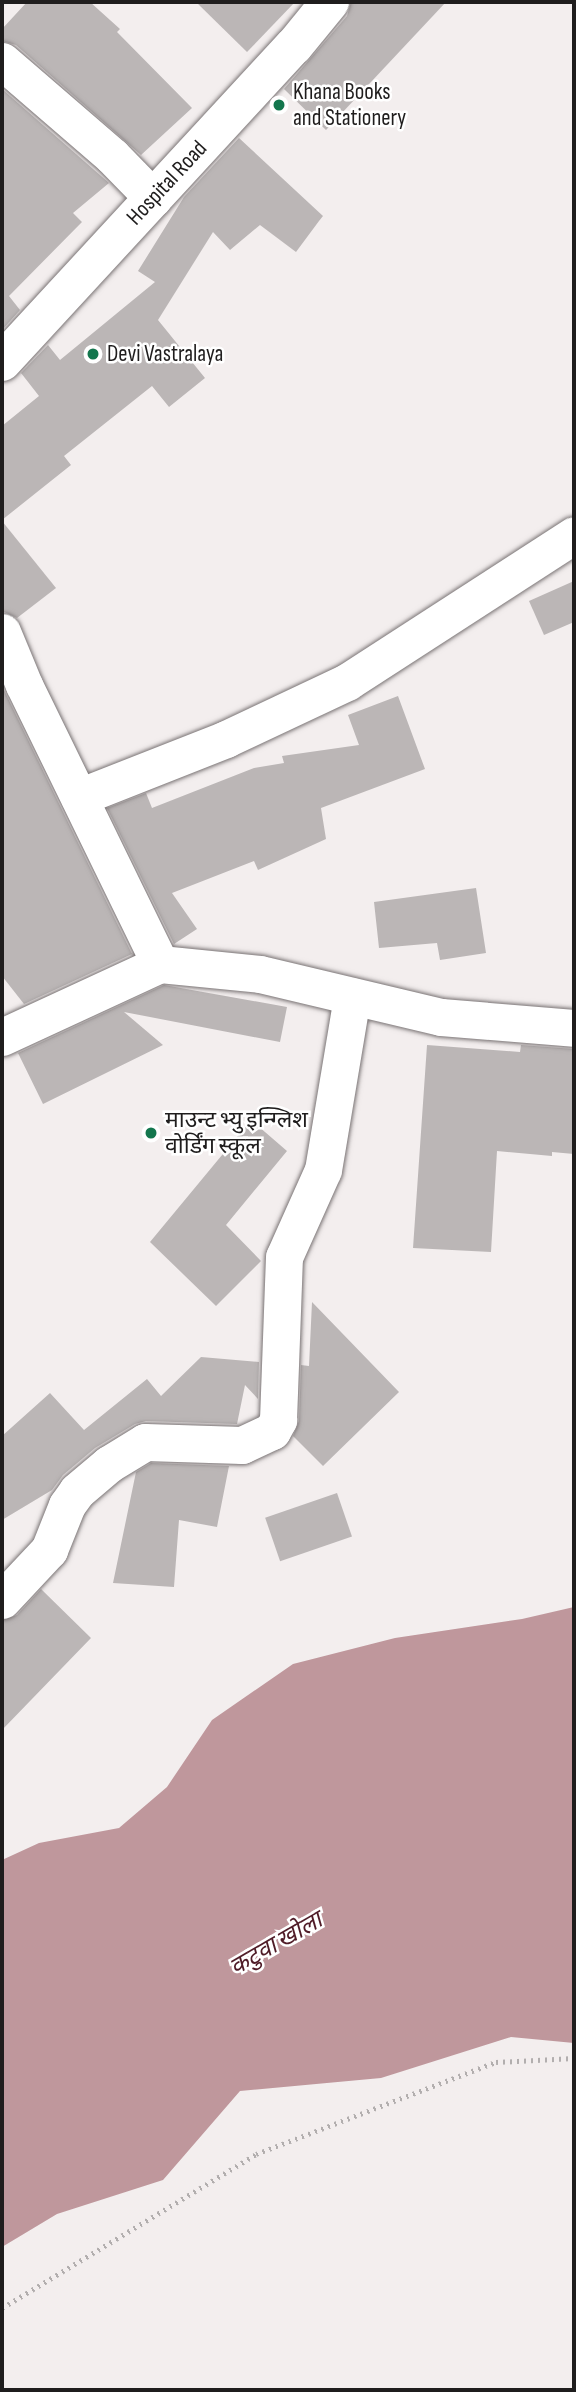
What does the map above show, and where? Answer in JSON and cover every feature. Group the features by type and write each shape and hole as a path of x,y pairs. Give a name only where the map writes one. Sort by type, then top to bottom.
{"street":[{"name":"Hospital Road","path":"2,362 294,46 330,2"},
{"path":"2,61 112,156 153,198"},
{"path":"79,797 226,739 347,682 574,535"},
{"path":"2,632 24,685 160,964"},
{"path":"2,1037 160,964 260,974 442,1017 574,1028"},
{"path":"2,1600 50,1550 67,1505 77,1491 110,1464 145,1442 242,1445 272,1431 278,1420 284,1257 323,1170 352,996"}],"path":[{"path":"2,2308 256,2154 496,2062 574,2057"}],"water":[{"name":"कटुवा खोला","path":"574,1607 574,2043 511,2037 381,2078 240,2091 163,2180 57,2214 2,2247 2,1860 39,1843 119,1828 167,1787 212,1720 293,1664 395,1638 522,1619"}],"building":[{"path":"27,2 90,2 120,29 117,32 192,108 141,155 16,45 2,41 2,29"},
{"path":"196,2 295,2 247,52"},
{"path":"351,2 446,2 326,130 284,89 347,16"},
{"path":"2,89 109,183 73,213 82,222 9,296 20,310 2,330"},
{"path":"239,138 323,216 296,252 260,225 230,250 213,232 158,320 205,378 169,407 152,386 64,456 71,465 2,520 2,426 39,396 21,373 48,345 60,360 155,282 138,271 184,197"},
{"path":"2,521 56,588 17,618 2,611"},
{"path":"574,581 574,622 544,635 529,601"},
{"path":"2,686 132,954 24,1004 2,976"},
{"path":"398,696 425,769 321,808 326,839 258,870 254,861 172,893 197,929 174,944 107,808 146,793 152,808 254,768 284,763 282,756 359,745 348,715"},
{"path":"476,888 486,953 440,960 437,943 379,948 374,902"},
{"path":"164,985 287,1007 280,1042 124,1012 163,1045 43,1104 18,1053"},
{"path":"427,1045 520,1052 521,1045 574,1049 574,1154 552,1152 552,1156 497,1151 491,1252 413,1248"},
{"path":"251,1120 287,1151 226,1225 261,1261 216,1306 150,1242"},
{"path":"312,1302 399,1392 323,1466 293,1436 299,1421 301,1365 309,1366"},
{"path":"201,1357 259,1362 258,1399 245,1385 237,1424 146,1421 135,1424 95,1448 63,1475 52,1490 2,1520 2,1436 50,1393 84,1430 147,1379 161,1396"},
{"path":"151,1463 229,1466 217,1527 179,1520 174,1587 113,1583 136,1472"},
{"path":"337,1493 352,1536 280,1561 265,1518"},
{"path":"41,1589 91,1638 2,1730 2,1620 17,1615"}],"place":[{"name":"Khana Books and Stationery","path":"279,105"},
{"name":"Devi Vastralaya","path":"93,354"},
{"name":"माउन्ट भ्यु इन्ग्लिश वोर्डिंग स्कूल","path":"151,1133"}]}
